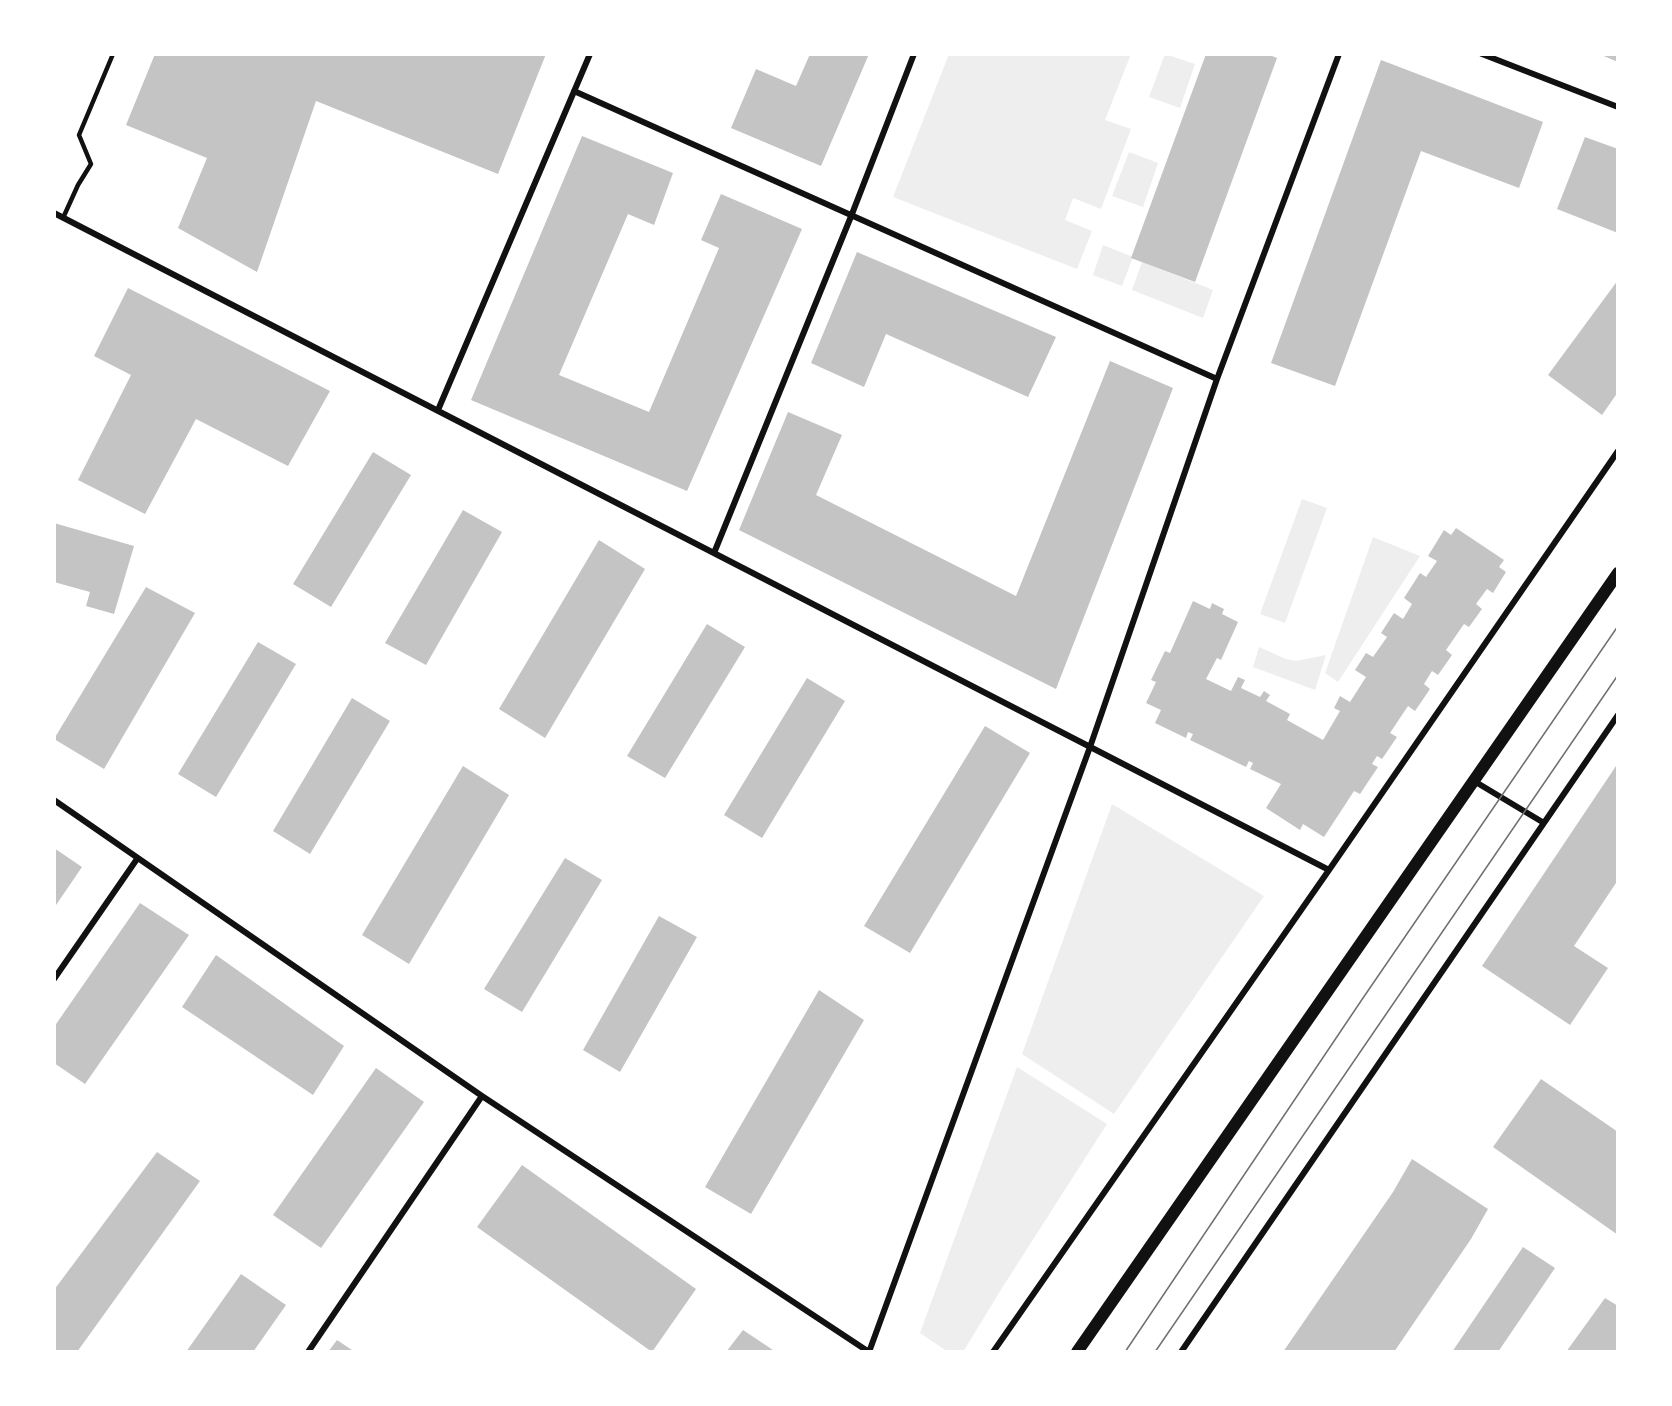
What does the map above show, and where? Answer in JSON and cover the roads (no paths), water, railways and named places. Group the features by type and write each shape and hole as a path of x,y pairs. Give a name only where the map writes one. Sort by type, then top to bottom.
{"main road":[{"path":"1077,1352 1618,573"}],"street":[{"path":"438,410 590,54"},
{"path":"714,553 852,214 914,54"},
{"path":"54,800 482,1096 869,1352 1090,747 1217,379 1339,54"},
{"path":"1482,54 1618,107"},
{"path":"574,91 1217,379"},
{"path":"54,213 1329,870"},
{"path":"993,1352 1618,451"},
{"path":"1180,1352 1618,715"},
{"path":"1474,781 1544,823"},
{"path":"54,980 137,859"},
{"path":"308,1352 482,1096"}],"lane":[{"path":"63,218 78,185 91,164 79,135 113,54"}],"tram line":[{"path":"1125,1352 1363,998 1618,626"},
{"path":"1155,1352 1618,675"}]}
